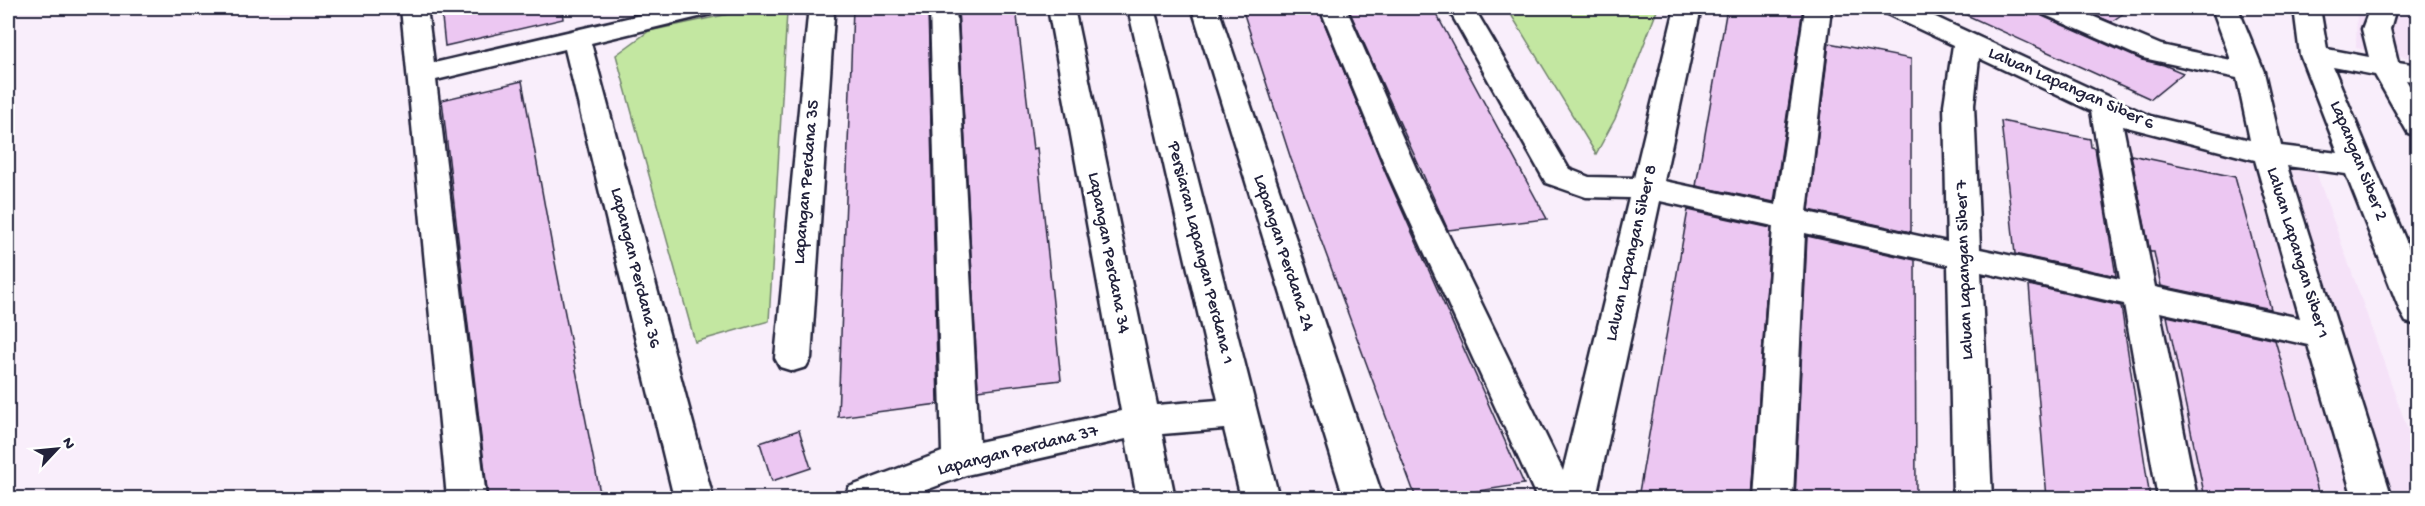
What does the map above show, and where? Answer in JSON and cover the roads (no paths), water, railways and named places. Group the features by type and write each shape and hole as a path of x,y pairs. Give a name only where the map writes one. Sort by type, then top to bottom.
{"street":[{"path":"414,8 466,498"},
{"path":"420,75 702,8"},
{"name":"Lapangan Perdana 35","path":"793,357 821,16 819,8"},
{"path":"942,8 961,461"},
{"name":"Lapangan Perdana 34","path":"1061,8 1156,498"},
{"name":"Persiaran Lapangan Perdana 1","path":"1141,8 1260,498"},
{"name":"Lapangan Perdana 24","path":"1204,8 1342,438 1364,498"},
{"path":"1334,8 1403,173 1556,498"},
{"path":"1461,8 1557,176 1586,187 1648,188 2321,335"},
{"name":"Laluan Lapangan Siber 8","path":"1576,498 1688,8"},
{"path":"1773,498 1790,219 1818,8"},
{"name":"Laluan Lapangan Siber 6","path":"1896,8 2140,123 2268,153 2361,166"},
{"path":"2052,8 2153,52 2250,72"},
{"name":"Laluan Lapangan Siber 1","path":"2225,8 2250,72 2268,153 2372,498"},
{"name":"Lapangan Siber 2","path":"2307,8 2314,55 2361,166 2418,313"},
{"path":"2383,8 2376,29 2386,69 2418,127"},
{"name":"Lapangan Perdana 36","path":"576,38 694,498"},
{"name":"Laluan Lapangan Siber 7","path":"1967,43 1959,105 1972,498"},
{"path":"2314,55 2418,74"},
{"path":"2105,108 2177,498"},
{"name":"Lapangan Perdana 37","path":"863,498 961,461 1140,421 1239,413"}]}
